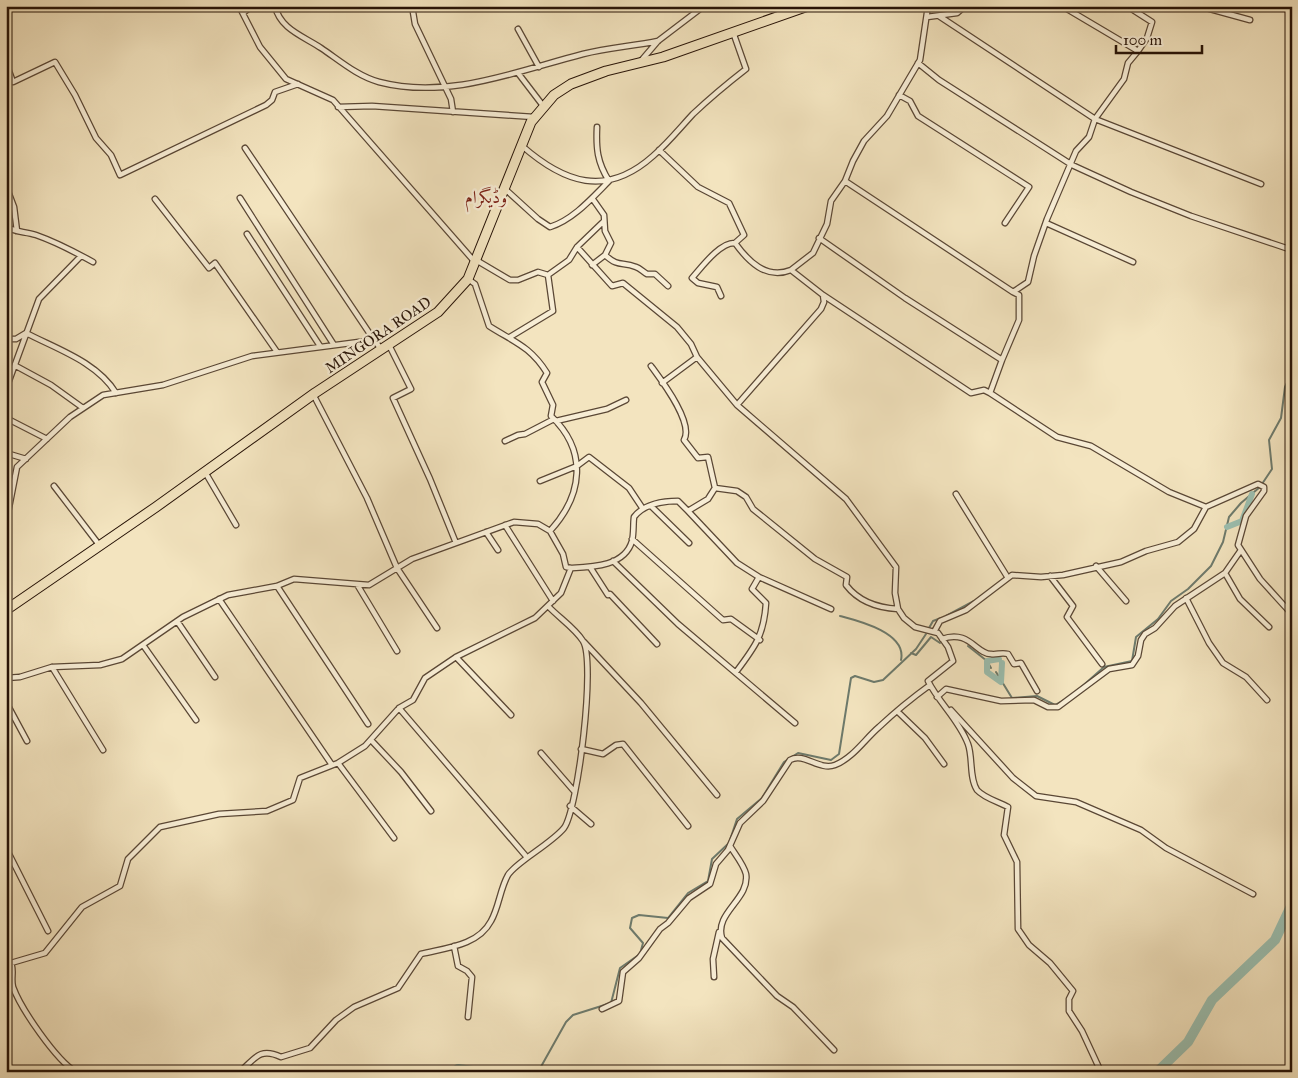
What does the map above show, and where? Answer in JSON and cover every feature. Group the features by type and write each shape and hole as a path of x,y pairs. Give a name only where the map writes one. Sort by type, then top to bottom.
{"highway":[{"name":"MINGORA ROAD","path":"6,610 100,546 313,394 438,312 468,279 521,145 535,117 554,95 571,84 606,71 639,63 808,6"}],"street":[{"path":"239,6 260,47 286,79 326,96 338,107 475,260 510,280 518,280 538,272 548,275"},
{"path":"243,13 252,6"},
{"path":"275,6 277,16 286,27 338,61 378,82 415,88 446,87 478,82 518,73 585,53 658,41"},
{"path":"412,6 415,24 446,87 453,112"},
{"path":"639,63 658,41 704,6"},
{"path":"735,243 746,257 759,268 782,274 791,270 813,252 827,223 831,201 845,181 864,141 887,116 918,63 928,6"},
{"path":"927,17 957,13 965,6"},
{"path":"1062,6 1138,51"},
{"path":"1014,292 1028,282 1034,256 1046,223 1076,152 1089,137 1095,119 1124,79 1128,63 1147,38 1152,22 1127,6"},
{"path":"1199,6 1250,20"},
{"path":"939,16 1095,119 1260,184"},
{"path":"518,29 539,67"},
{"path":"504,188 538,220 550,227 560,224 592,198 608,181 632,170 659,150 695,112 746,68 733,32"},
{"path":"6,63 13,82 55,62 75,95 96,138 111,155 120,174 266,105 272,100 275,92 298,84"},
{"path":"918,63 939,80 1072,165 1130,192 1191,216 1292,250"},
{"path":"518,73 544,106"},
{"path":"899,95 910,101 918,116 1029,187 1006,223"},
{"path":"338,107 372,106 535,117"},
{"path":"597,127 595,150 600,167 608,181"},
{"path":"521,145 540,162 559,173 583,180 608,181"},
{"path":"245,148 374,340 385,347 411,389 393,398 430,479 456,544"},
{"path":"659,150 698,187 729,203 744,235 735,243 726,245 702,265 692,278 698,283 717,287 721,296"},
{"path":"845,181 1019,295 1019,320 990,393"},
{"path":"6,186 14,207 17,231"},
{"path":"240,198 334,345"},
{"path":"592,198 601,209 605,230 611,243 604,255 592,265"},
{"path":"155,199 209,268 215,263 277,352"},
{"path":"548,275 569,260 577,247 604,221"},
{"path":"1046,223 1133,262"},
{"path":"6,226 11,230 34,234 94,262"},
{"path":"247,234 320,346"},
{"path":"819,238 904,298 1002,360"},
{"path":"577,247 612,286 623,283 659,310 691,344 697,357 737,405 817,472 856,512 896,567 895,592 898,609 904,618 916,627 934,632 948,647 953,660 928,681 937,697 1012,778 1036,796 1076,802 1141,830 1166,848 1253,894"},
{"path":"604,255 618,265 632,266 640,268 647,274 655,274 668,286"},
{"path":"6,389 39,299 81,256"},
{"path":"791,270 823,295 971,393 984,390 1057,437 1091,446 1169,492 1206,507"},
{"path":"510,337 553,311 548,275"},
{"path":"468,279 475,284 489,326 521,343 540,362 547,373 542,382 553,405 551,414 574,450 578,476 572,497 562,519 550,531"},
{"path":"737,405 814,319 824,302 823,295"},
{"path":"26,333 96,370 109,381 116,392"},
{"path":"6,339 16,339 26,333"},
{"path":"6,523 17,467 83,408 103,395 164,385 252,356 374,340"},
{"path":"662,383 697,357"},
{"path":"16,366 51,384 83,408"},
{"path":"651,366 684,419 686,437 684,440 698,458 708,457 710,461 715,488 708,499 688,511"},
{"path":"313,394 367,498 397,568 437,628"},
{"path":"505,441 555,420 608,409 626,400"},
{"path":"6,418 47,439"},
{"path":"6,453 26,459"},
{"path":"540,481 577,466 589,457 629,488 643,509"},
{"path":"205,472 236,526"},
{"path":"54,486 100,546"},
{"path":"934,632 940,621 966,610 1012,575 1050,576 1121,562 1146,551 1178,542 1194,529 1206,507 1262,486 1264,491 1246,516 1238,539 1241,550 1260,579 1289,611"},
{"path":"715,488 734,490 746,497 754,509 815,559 847,577 846,586 856,595 878,607 898,609"},
{"path":"956,494 1008,578"},
{"path":"6,678 20,677 52,667 100,665 122,660 177,621 228,595 277,586 294,579 313,579 358,586 379,581 412,560 514,522 538,524 550,531 563,554 566,566 571,568 590,567 613,561 621,557 632,539 634,517 643,509 658,502 678,501 737,562 759,577 831,609"},
{"path":"651,506 689,543"},
{"path":"504,526 553,601"},
{"path":"486,532 498,550"},
{"path":"632,539 723,620 731,619 760,640"},
{"path":"937,697 946,689 951,689 967,695 1014,702 1034,700 1048,707 1058,707 1109,668 1132,665 1138,656 1141,640 1145,634 1155,628 1172,608 1225,573 1241,550"},
{"path":"613,561 678,624 795,722"},
{"path":"1096,566 1126,601"},
{"path":"590,567 608,595 610,594 657,644"},
{"path":"11,963 45,953 82,907 120,886 128,859 160,827 219,814 267,811 293,800 300,778 338,763 371,740 399,708 413,700 425,678 456,657 535,618 561,593 571,568"},
{"path":"1225,573 1240,599 1269,627"},
{"path":"1050,576 1072,604 1067,617 1102,664"},
{"path":"736,672 760,640 765,621 766,603 753,591 753,586 759,577"},
{"path":"277,586 368,724"},
{"path":"358,586 396,651"},
{"path":"1186,598 1209,643 1223,662 1246,677 1267,700"},
{"path":"219,599 332,765"},
{"path":"548,606 641,703 717,795"},
{"path":"177,621 215,677"},
{"path":"942,639 954,636 970,642 991,654 1008,654 1014,664 1021,662 1037,691"},
{"path":"240,1072 258,1054 270,1052 281,1057 310,1048 336,1020 354,1007 398,988 421,954 464,944 478,935 491,922 509,873 565,827 574,791 581,749 588,674 584,642"},
{"path":"143,645 196,720"},
{"path":"456,657 511,715"},
{"path":"52,667 103,750"},
{"path":"602,1009 619,1001 623,972 639,958 660,929 668,923 689,898 710,884 719,858 730,846 740,823 763,801 790,760 798,758 822,766 836,764 854,752 897,711 930,684"},
{"path":"6,702 27,741"},
{"path":"947,707 968,744 975,786 979,792 1008,807 1004,834 1017,862 1018,929 1029,945 1050,963 1073,991 1069,999 1069,1011 1082,1031 1101,1072"},
{"path":"399,708 524,855"},
{"path":"897,711 925,738 944,764"},
{"path":"371,740 401,772 431,811"},
{"path":"581,749 603,754 616,745 622,744 688,826"},
{"path":"541,753 574,791"},
{"path":"338,763 394,838"},
{"path":"570,806 591,824"},
{"path":"714,977 713,959 720,930 726,916 742,894 746,879 746,871 730,846"},
{"path":"6,848 48,931"},
{"path":"720,930 722,938 776,996 793,1007 834,1050"},
{"path":"454,946 458,966 467,971 472,977 468,1017"},
{"path":"6,958 11,963 13,986 37,1029 68,1067 76,1072"}],"waterway":[{"path":"1078,690 1104,667 1132,661 1136,637 1158,619 1171,601 1188,589 1211,566 1223,542 1229,517 1241,503 1260,487 1272,469 1269,440 1281,418 1285,387 1292,372"},
{"path":"1227,527 1242,521 1252,494"},
{"path":"946,616 974,601"},
{"path":"840,616 869,625 889,636 897,642 901,651 901,660"},
{"path":"929,628 933,621 941,618"},
{"path":"538,1072 566,1022 573,1015 611,1003 620,968 640,954 643,943 630,928 632,918 639,915 668,918 688,893 708,881 712,859 729,843 737,819 762,798 784,762 798,753 831,760 839,754 851,678 855,676 874,682 883,680 916,649 926,634"},
{"path":"911,653 916,655 931,637 940,643"},
{"path":"968,646 987,661 991,668"},
{"path":"999,659 987,661 987,672 1001,682 1002,663"},
{"path":"996,672 1012,698 1037,696 1055,705 1064,700"},
{"path":"1157,1072 1188,1042 1212,1000 1275,940 1292,904"},
{"path":"454,1072 458,1069 480,1072"}],"district":[{"name":"وڈیگرام","path":"486,197"}]}
